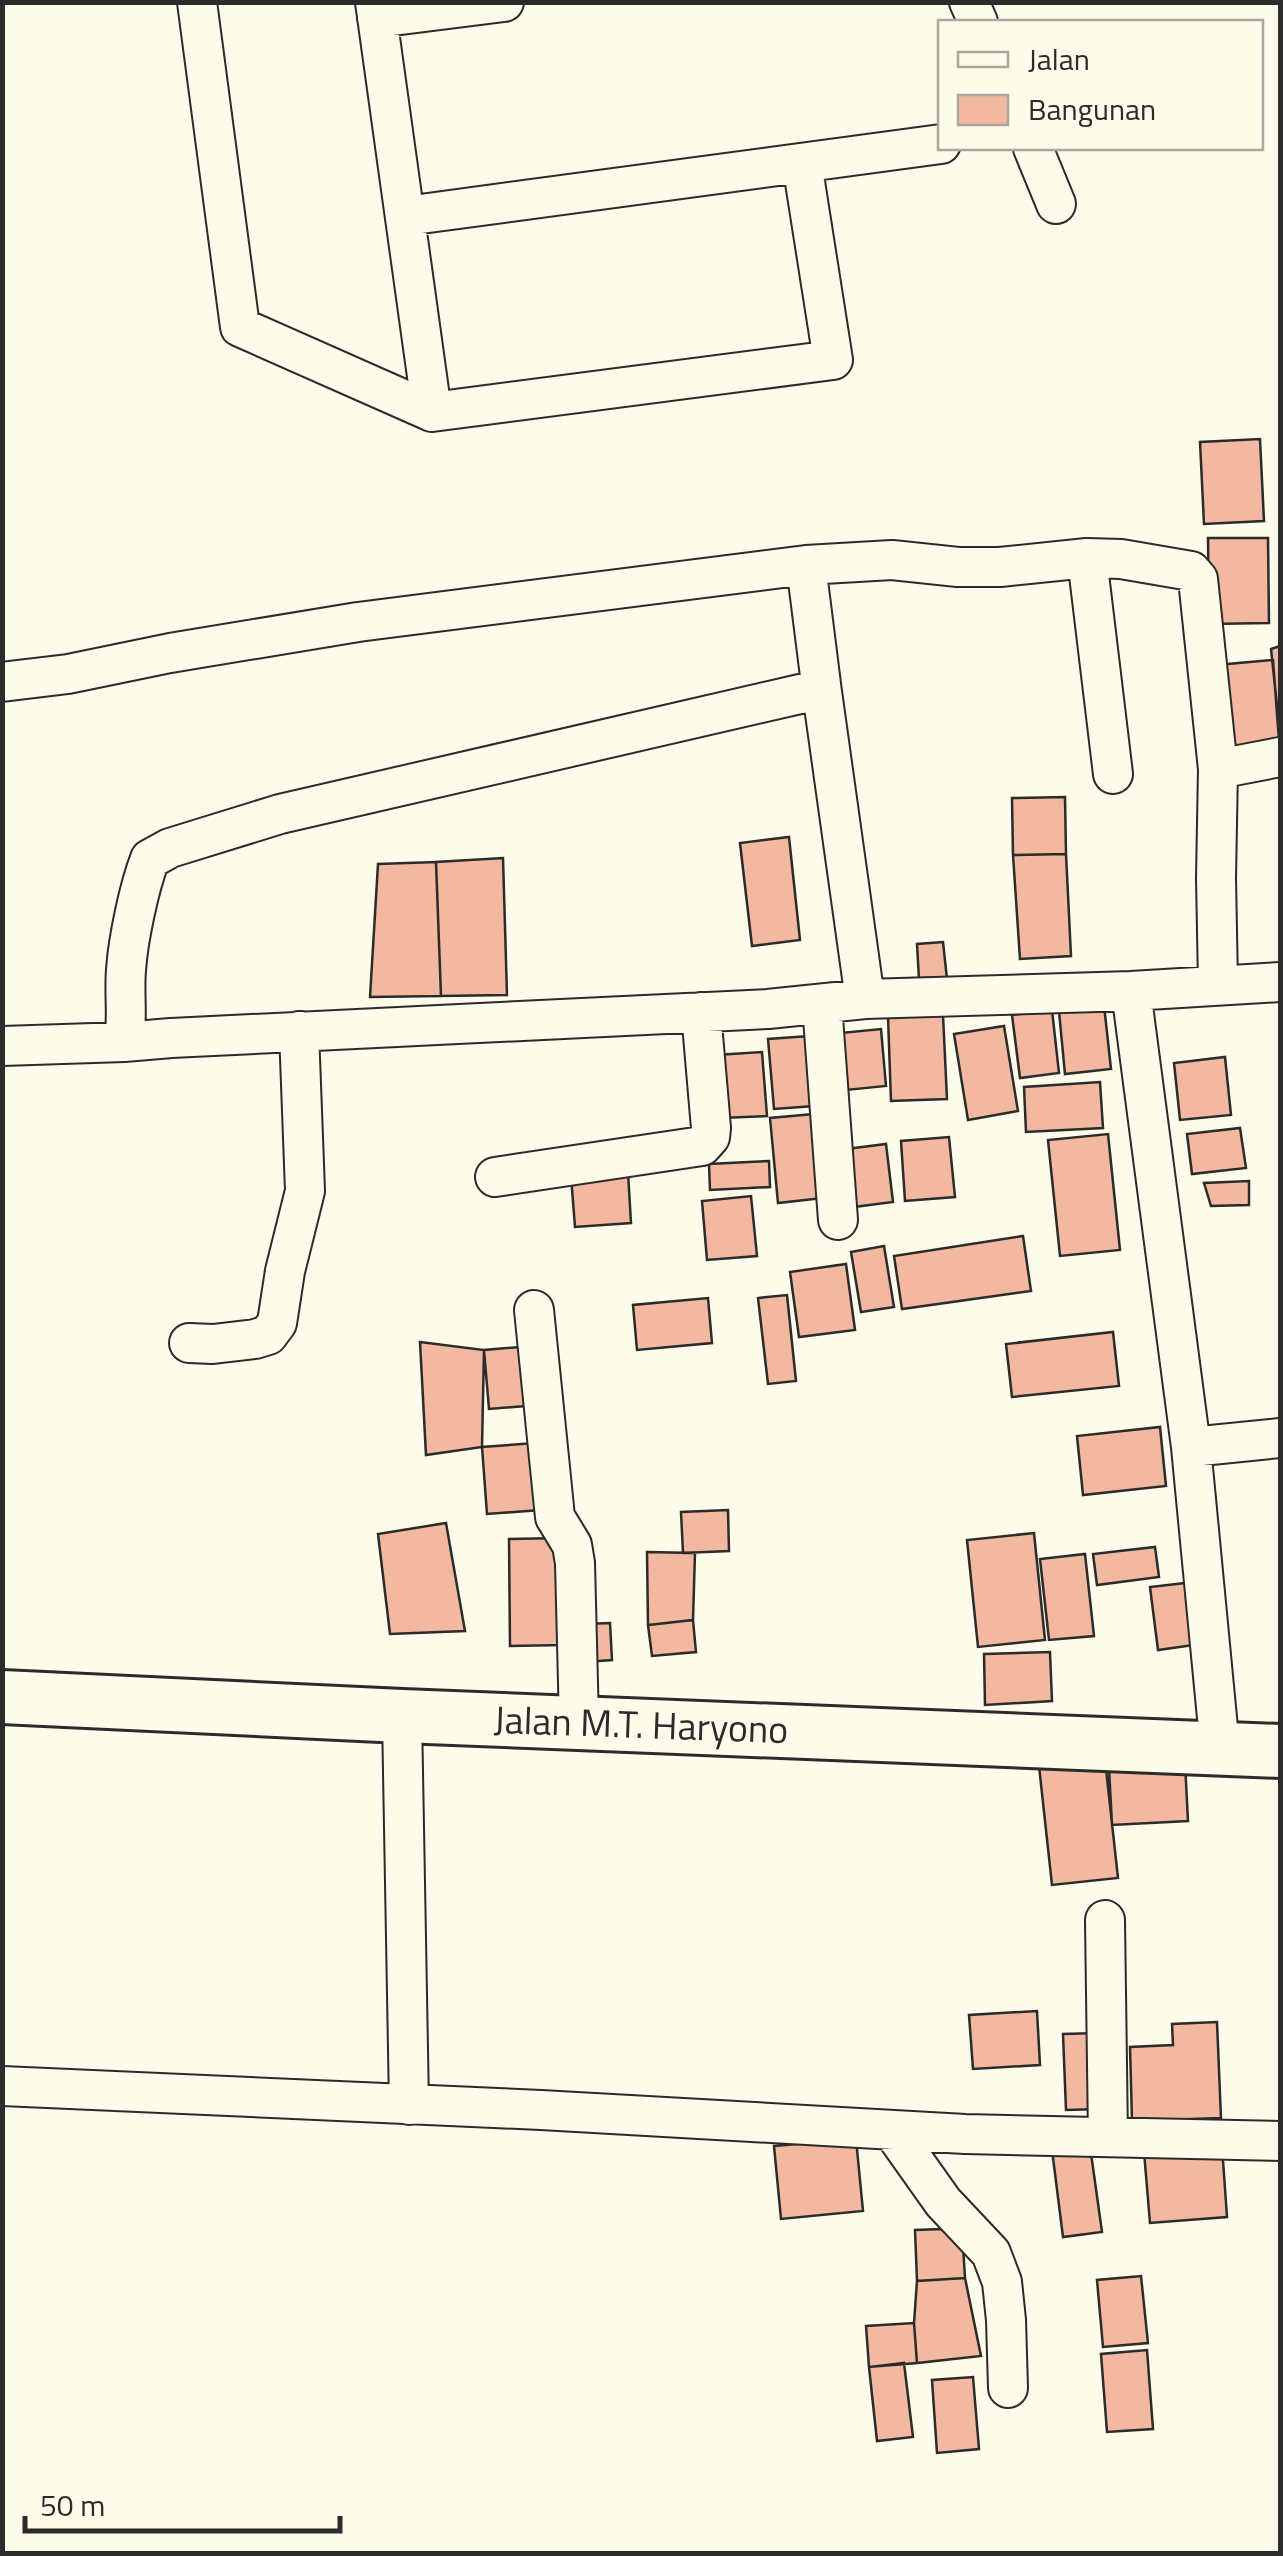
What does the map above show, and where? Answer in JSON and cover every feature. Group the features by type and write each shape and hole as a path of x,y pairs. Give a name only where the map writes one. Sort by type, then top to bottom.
{"main road":[{"name":"Jalan M.T. Haryono","path":"2,1697 1280,1751"}],"street":[{"path":"197,2 240,327 432,412 833,360 802,164"},
{"path":"432,412 376,10 504,2"},
{"path":"406,216 938,144"},
{"path":"1034,150 1056,204"},
{"path":"1086,558 1113,774"},
{"path":"2,682 68,674 358,622 806,564 892,560 1000,568 1086,558 1121,559 1191,571 1198,579 1218,768 1218,984"},
{"path":"806,564 865,999"},
{"path":"124,1042 126,969 143,877 150,859 170,848 242,824 355,796 822,692"},
{"path":"1218,768 1280,757"},
{"path":"2,1046 701,1012 865,999 1280,982"},
{"path":"1131,991 1191,1447 1220,1749"},
{"path":"822,1004 838,1220"},
{"path":"495,1177 702,1146 711,1128 701,1012"},
{"path":"189,1343 254,1339 268,1334 277,1323 305,1190 299,1032"},
{"path":"534,1310 555,1517 572,1545 580,1722"},
{"path":"1191,1447 1280,1438"},
{"path":"402,1716 410,2104"},
{"path":"1105,1920 1108,2137"},
{"path":"2,2086 965,2134 1280,2141"},
{"path":"892,2130 943,2202 991,2253 1002,2282 1008,2388"}],"building":[{"path":"1260,439 1264,521 1204,524 1200,442"},
{"path":"1208,538 1268,538 1269,623 1209,624"},
{"path":"1280,646 1280,734 1271,649"},
{"path":"1273,660 1280,754 1225,759 1217,665"},
{"path":"1065,797 1066,854 1013,855 1012,798"},
{"path":"789,837 800,940 752,946 740,843"},
{"path":"1066,854 1071,956 1020,959 1013,855"},
{"path":"503,858 507,995 441,996 436,862"},
{"path":"436,862 441,996 370,997 378,864"},
{"path":"943,942 947,979 919,980 917,944"},
{"path":"1103,996 1111,1069 1065,1074 1058,1001"},
{"path":"1052,1010 1059,1073 1020,1078 1012,1015"},
{"path":"943,1015 947,1099 891,1101 888,1017"},
{"path":"1004,1026 1018,1111 968,1120 954,1034"},
{"path":"881,1029 886,1086 836,1091 830,1034"},
{"path":"823,1035 828,1105 774,1109 768,1039"},
{"path":"762,1052 767,1116 721,1118 716,1055"},
{"path":"1225,1057 1231,1115 1180,1120 1174,1063"},
{"path":"1100,1082 1103,1128 1026,1132 1024,1087"},
{"path":"824,1113 832,1197 778,1203 770,1118"},
{"path":"1240,1128 1246,1168 1192,1174 1187,1134"},
{"path":"1108,1134 1120,1250 1060,1256 1048,1140"},
{"path":"949,1137 955,1197 905,1201 901,1141"},
{"path":"886,1144 893,1202 846,1208 838,1150"},
{"path":"769,1161 770,1187 710,1190 709,1164"},
{"path":"628,1172 631,1223 575,1227 571,1176"},
{"path":"1249,1181 1249,1205 1211,1206 1204,1183"},
{"path":"751,1196 757,1256 707,1260 702,1201"},
{"path":"1023,1236 1031,1291 902,1309 894,1256"},
{"path":"884,1246 894,1307 861,1312 851,1252"},
{"path":"846,1264 855,1330 799,1337 790,1272"},
{"path":"787,1295 796,1381 768,1384 758,1298"},
{"path":"708,1298 712,1343 637,1350 633,1305"},
{"path":"1113,1332 1119,1386 1012,1397 1006,1344"},
{"path":"420,1342 484,1350 482,1447 426,1455"},
{"path":"532,1346 537,1405 489,1409 484,1350"},
{"path":"1160,1427 1166,1486 1083,1495 1077,1436"},
{"path":"535,1443 540,1510 487,1514 482,1447"},
{"path":"728,1510 729,1551 683,1553 681,1512"},
{"path":"446,1523 465,1631 390,1634 378,1534"},
{"path":"1034,1533 1045,1640 978,1647 967,1540"},
{"path":"562,1538 564,1645 510,1646 509,1539"},
{"path":"1155,1547 1159,1577 1097,1585 1093,1554"},
{"path":"647,1552 695,1553 693,1620 648,1625"},
{"path":"1085,1554 1094,1636 1049,1640 1040,1559"},
{"path":"1194,1582 1201,1644 1158,1650 1150,1587"},
{"path":"693,1620 696,1652 652,1656 648,1625"},
{"path":"610,1623 612,1660 587,1662 585,1624"},
{"path":"1050,1652 1052,1701 985,1705 984,1654"},
{"path":"1105,1760 1118,1878 1052,1885 1039,1766"},
{"path":"1185,1763 1188,1821 1112,1825 1109,1768"},
{"path":"1037,2011 1040,2065 973,2069 969,2015"},
{"path":"1217,2022 1221,2118 1132,2121 1130,2047 1173,2045 1172,2024"},
{"path":"1098,2033 1101,2109 1066,2110 1063,2034"},
{"path":"856,2139 863,2211 781,2219 774,2146"},
{"path":"1090,2146 1102,2232 1063,2237 1052,2150"},
{"path":"1222,2146 1227,2217 1150,2223 1144,2152"},
{"path":"941,2229 963,2246 965,2278 917,2281 915,2230"},
{"path":"1141,2276 1148,2343 1103,2347 1097,2280"},
{"path":"965,2278 981,2356 917,2363 917,2281"},
{"path":"914,2323 917,2363 869,2367 866,2326"},
{"path":"1147,2350 1153,2429 1107,2432 1101,2354"},
{"path":"904,2363 913,2437 877,2441 869,2367"},
{"path":"973,2377 979,2449 937,2453 932,2380"}]}
